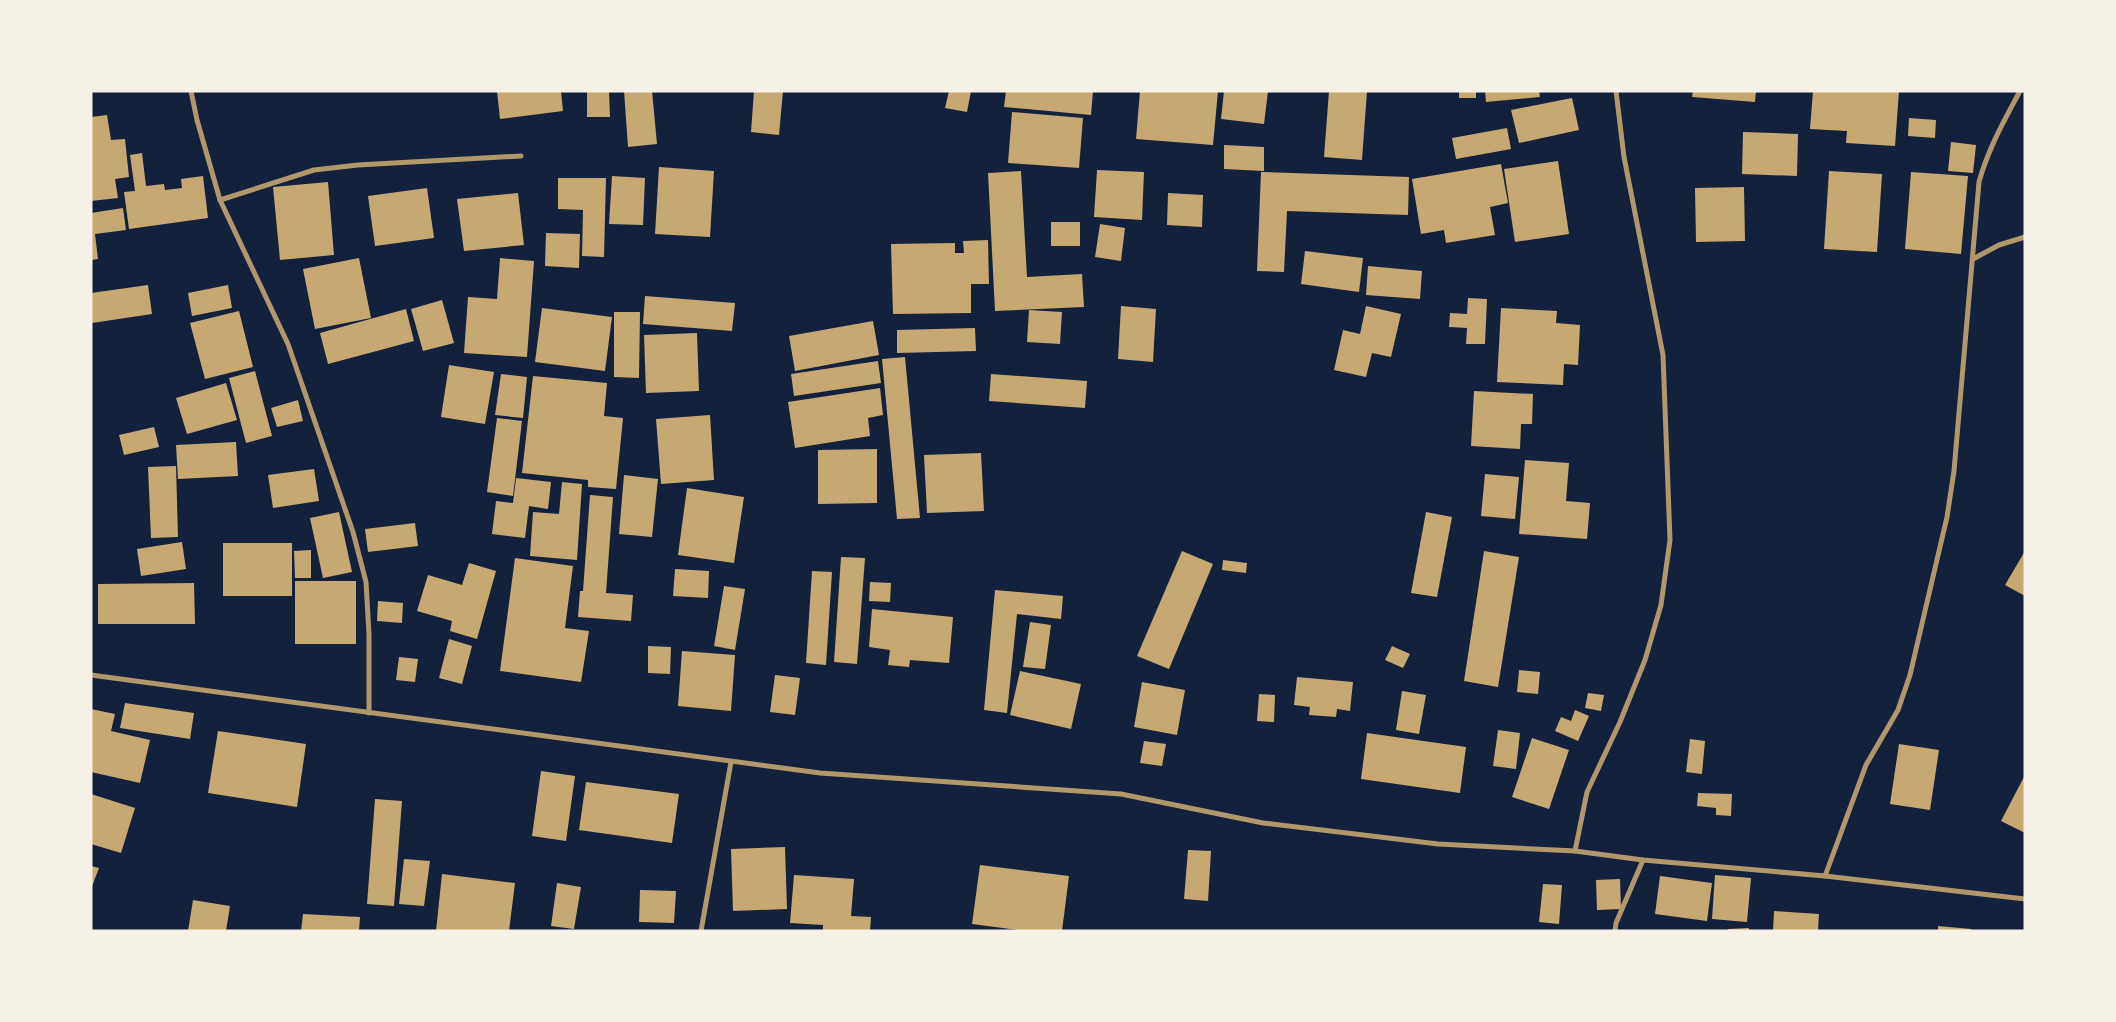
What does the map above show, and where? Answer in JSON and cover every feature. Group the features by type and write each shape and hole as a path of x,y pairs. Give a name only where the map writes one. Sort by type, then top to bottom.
{"street":[{"path":"191,91 197,120 220,200 288,344 353,532 366,582 369,634 369,713"},
{"path":"1575,851 1587,792 1620,722 1645,660 1661,604 1670,540 1663,355 1624,157 1616,91"},
{"path":"1825,876 1866,765 1898,710 1910,675 1947,517 1954,471 1979,182 1984,162 2020,91"},
{"path":"220,200 314,170 358,165 521,156"},
{"path":"1973,259 1999,245 2025,237"},
{"path":"91,675 820,773 1121,794 1263,823 1438,844 1575,851 1643,860 1825,876 2025,899"},
{"path":"701,931 732,762"},
{"path":"1615,931 1616,923 1643,860"}],"building":[{"path":"497,91 561,91 563,111 500,119"},
{"path":"587,91 609,91 610,117 587,117"},
{"path":"624,91 652,91 657,144 628,147"},
{"path":"754,91 783,91 779,135 751,132"},
{"path":"949,91 971,91 967,112 945,108"},
{"path":"1006,91 1093,91 1091,115 1004,107"},
{"path":"1140,91 1218,91 1213,145 1136,139"},
{"path":"1224,91 1268,91 1264,124 1221,119"},
{"path":"1329,91 1367,91 1362,160 1324,157"},
{"path":"1459,91 1476,91 1476,98 1459,98"},
{"path":"1485,91 1539,91 1540,97 1486,102"},
{"path":"1693,91 1756,91 1755,102 1692,97"},
{"path":"1813,91 1899,91 1895,146 1846,143 1847,131 1810,129"},
{"path":"1572,98 1579,130 1519,143 1511,110"},
{"path":"1012,112 1083,118 1079,168 1008,163"},
{"path":"107,115 111,140 125,139 129,177 115,179 118,198 91,201 91,117"},
{"path":"1909,118 1936,120 1935,138 1908,136"},
{"path":"1507,128 1511,149 1456,159 1452,138"},
{"path":"1743,132 1798,134 1797,176 1742,174"},
{"path":"1951,142 1976,145 1973,173 1948,171"},
{"path":"1224,145 1264,147 1264,171 1224,169"},
{"path":"142,153 146,186 164,184 165,190 182,188 181,179 203,176 208,218 129,229 124,192 135,191 130,155"},
{"path":"1558,161 1569,234 1515,242 1504,169"},
{"path":"1501,164 1508,203 1490,207 1495,235 1446,243 1444,230 1421,234 1412,179"},
{"path":"659,167 714,171 710,237 655,234"},
{"path":"1097,170 1144,172 1142,220 1094,217"},
{"path":"1021,171 1027,277 1082,274 1084,307 995,311 988,173"},
{"path":"1829,171 1882,174 1877,252 1824,249"},
{"path":"1261,172 1409,177 1408,215 1287,211 1284,272 1257,271"},
{"path":"1911,172 1968,176 1961,254 1905,249"},
{"path":"612,176 645,178 643,225 609,224"},
{"path":"558,178 606,178 604,257 582,256 583,210 558,209"},
{"path":"328,182 334,255 280,260 273,187"},
{"path":"1744,187 1745,241 1696,242 1695,188"},
{"path":"427,188 434,238 375,246 368,196"},
{"path":"518,193 524,245 464,251 457,199"},
{"path":"1168,193 1203,195 1202,227 1167,225"},
{"path":"123,208 126,230 95,234 98,259 91,260 91,213"},
{"path":"1051,222 1080,222 1080,246 1051,246"},
{"path":"1100,224 1125,228 1121,261 1095,257"},
{"path":"546,233 580,234 579,268 545,266"},
{"path":"988,240 989,284 971,284 971,313 893,314 891,244 955,243 955,253 964,253 963,241"},
{"path":"1305,251 1363,258 1359,292 1301,284"},
{"path":"359,258 371,318 315,329 303,269"},
{"path":"500,258 534,261 527,357 464,353 468,297 497,299"},
{"path":"1368,266 1422,271 1420,299 1366,295"},
{"path":"148,285 152,314 92,323 91,293"},
{"path":"228,285 232,308 192,316 188,293"},
{"path":"645,296 735,303 732,331 643,324"},
{"path":"1468,298 1487,299 1485,344 1466,344 1467,328 1449,327 1450,313 1467,314"},
{"path":"442,300 454,343 423,351 411,309"},
{"path":"1121,306 1156,309 1153,362 1118,359"},
{"path":"1366,306 1401,314 1391,357 1372,353 1366,377 1334,370 1343,330 1360,334"},
{"path":"542,308 612,317 605,371 535,362"},
{"path":"1501,308 1557,311 1556,323 1580,325 1578,365 1564,364 1563,385 1497,382"},
{"path":"406,309 414,341 328,364 320,333"},
{"path":"1029,310 1062,312 1060,344 1027,342"},
{"path":"239,311 253,367 205,379 190,323"},
{"path":"614,312 640,312 639,378 614,377"},
{"path":"873,321 879,355 795,371 789,336"},
{"path":"975,328 976,351 897,353 897,330"},
{"path":"697,333 699,391 646,393 644,335"},
{"path":"905,357 920,518 897,519 882,359"},
{"path":"878,361 881,383 794,396 791,374"},
{"path":"449,365 494,372 485,424 441,417"},
{"path":"255,371 272,436 246,443 229,378"},
{"path":"501,374 527,377 523,418 495,415"},
{"path":"991,374 1087,381 1085,408 989,401"},
{"path":"533,376 607,383 604,416 623,418 616,489 588,487 588,480 522,473"},
{"path":"226,383 237,420 187,434 176,398"},
{"path":"880,388 883,415 868,418 870,436 795,448 788,402"},
{"path":"1474,391 1533,394 1532,424 1521,424 1520,449 1471,446"},
{"path":"298,400 303,421 277,427 271,408"},
{"path":"710,415 714,480 661,484 656,419"},
{"path":"497,418 522,421 513,496 487,492"},
{"path":"154,427 159,447 124,455 119,435"},
{"path":"236,442 238,476 178,479 176,445"},
{"path":"877,449 877,503 818,504 818,450"},
{"path":"981,453 984,511 927,513 924,455"},
{"path":"1525,460 1569,463 1566,501 1590,503 1587,539 1519,534"},
{"path":"176,466 178,537 151,538 148,467"},
{"path":"314,469 319,501 273,508 268,475"},
{"path":"1485,474 1519,477 1515,519 1481,516"},
{"path":"624,475 658,479 652,537 619,534"},
{"path":"516,478 551,482 548,509 529,506 525,538 492,534 496,501 513,503"},
{"path":"562,482 582,484 577,560 530,556 533,512 559,514"},
{"path":"687,488 744,497 734,563 678,555"},
{"path":"590,495 613,497 606,593 633,595 631,621 578,617 580,591 583,591"},
{"path":"339,512 352,572 323,578 310,518"},
{"path":"1426,512 1452,517 1437,597 1411,593"},
{"path":"415,523 418,546 368,552 365,529"},
{"path":"182,542 186,569 141,576 137,549"},
{"path":"223,543 292,543 292,596 223,596"},
{"path":"311,550 311,578 295,578 294,551"},
{"path":"1182,551 1213,564 1169,669 1137,656"},
{"path":"1484,551 1519,557 1498,687 1464,681"},
{"path":"2025,551 2025,596 2005,585"},
{"path":"841,557 865,558 857,664 834,662"},
{"path":"515,558 573,566 565,628 589,631 581,682 500,671"},
{"path":"1223,560 1247,563 1246,573 1222,570"},
{"path":"469,563 496,571 477,639 450,631 452,621 417,611 428,575 462,585"},
{"path":"675,569 709,571 708,598 673,596"},
{"path":"812,571 832,572 826,665 806,663"},
{"path":"295,581 356,581 356,644 295,644"},
{"path":"870,582 891,583 890,602 869,601"},
{"path":"194,583 195,624 98,624 98,584"},
{"path":"724,586 745,589 735,650 714,646"},
{"path":"995,590 1063,596 1061,619 1017,614 1007,713 984,710"},
{"path":"378,601 403,603 402,623 377,621"},
{"path":"872,609 953,617 949,663 910,660 909,667 888,665 890,650 869,647"},
{"path":"1030,622 1051,625 1045,669 1023,667"},
{"path":"449,639 472,646 462,684 439,678"},
{"path":"648,646 671,647 670,674 648,673"},
{"path":"1392,646 1410,654 1403,668 1385,660"},
{"path":"682,651 735,655 731,711 678,706"},
{"path":"399,657 418,659 415,682 396,680"},
{"path":"1519,670 1540,672 1538,694 1517,692"},
{"path":"1020,671 1081,684 1071,729 1010,715"},
{"path":"775,675 800,678 795,715 770,712"},
{"path":"1297,677 1353,682 1350,711 1337,709 1336,717 1309,715 1310,707 1294,705"},
{"path":"1142,682 1185,690 1177,735 1134,727"},
{"path":"1402,691 1426,695 1419,734 1396,730"},
{"path":"1588,693 1604,695 1601,711 1585,708"},
{"path":"1259,694 1275,695 1274,722 1257,721"},
{"path":"125,703 194,713 190,739 120,728"},
{"path":"91,709 115,714 111,731 150,740 140,783 91,772"},
{"path":"1575,710 1589,716 1578,741 1555,731 1561,717 1571,721"},
{"path":"1498,730 1520,733 1516,769 1493,766"},
{"path":"218,731 306,744 297,807 208,793"},
{"path":"1367,733 1466,747 1460,793 1361,779"},
{"path":"1532,738 1569,750 1549,809 1512,797"},
{"path":"1690,739 1705,741 1702,774 1686,772"},
{"path":"1144,741 1166,744 1162,766 1140,763"},
{"path":"1899,744 1939,750 1930,810 1890,804"},
{"path":"541,771 575,776 566,841 532,836"},
{"path":"2025,775 2025,833 2001,821"},
{"path":"586,782 679,794 672,843 579,830"},
{"path":"1698,793 1732,794 1731,816 1716,815 1716,808 1697,806"},
{"path":"91,794 135,808 121,853 91,844"},
{"path":"375,799 402,801 394,906 367,904"},
{"path":"785,847 787,909 733,911 731,849"},
{"path":"1188,850 1211,851 1208,901 1184,899"},
{"path":"404,859 430,861 424,906 399,904"},
{"path":"980,865 1069,876 1062,931 1025,931 972,924"},
{"path":"91,866 99,868 91,889"},
{"path":"442,874 515,883 509,931 436,931"},
{"path":"794,875 854,879 851,916 871,917 870,931 823,931 823,925 790,923"},
{"path":"1715,875 1751,878 1747,922 1712,919"},
{"path":"1660,876 1712,883 1707,921 1655,914"},
{"path":"1620,879 1621,909 1597,910 1596,880"},
{"path":"557,883 581,887 574,929 551,926"},
{"path":"1543,884 1562,885 1559,924 1539,922"},
{"path":"640,890 676,891 674,923 639,922"},
{"path":"193,900 230,906 226,931 188,931"},
{"path":"1774,911 1819,914 1818,931 1773,931"},
{"path":"303,914 360,917 359,931 301,931"},
{"path":"1938,926 1971,929 1971,931 1938,931"},
{"path":"1749,928 1749,931 1728,931 1728,929"}]}
